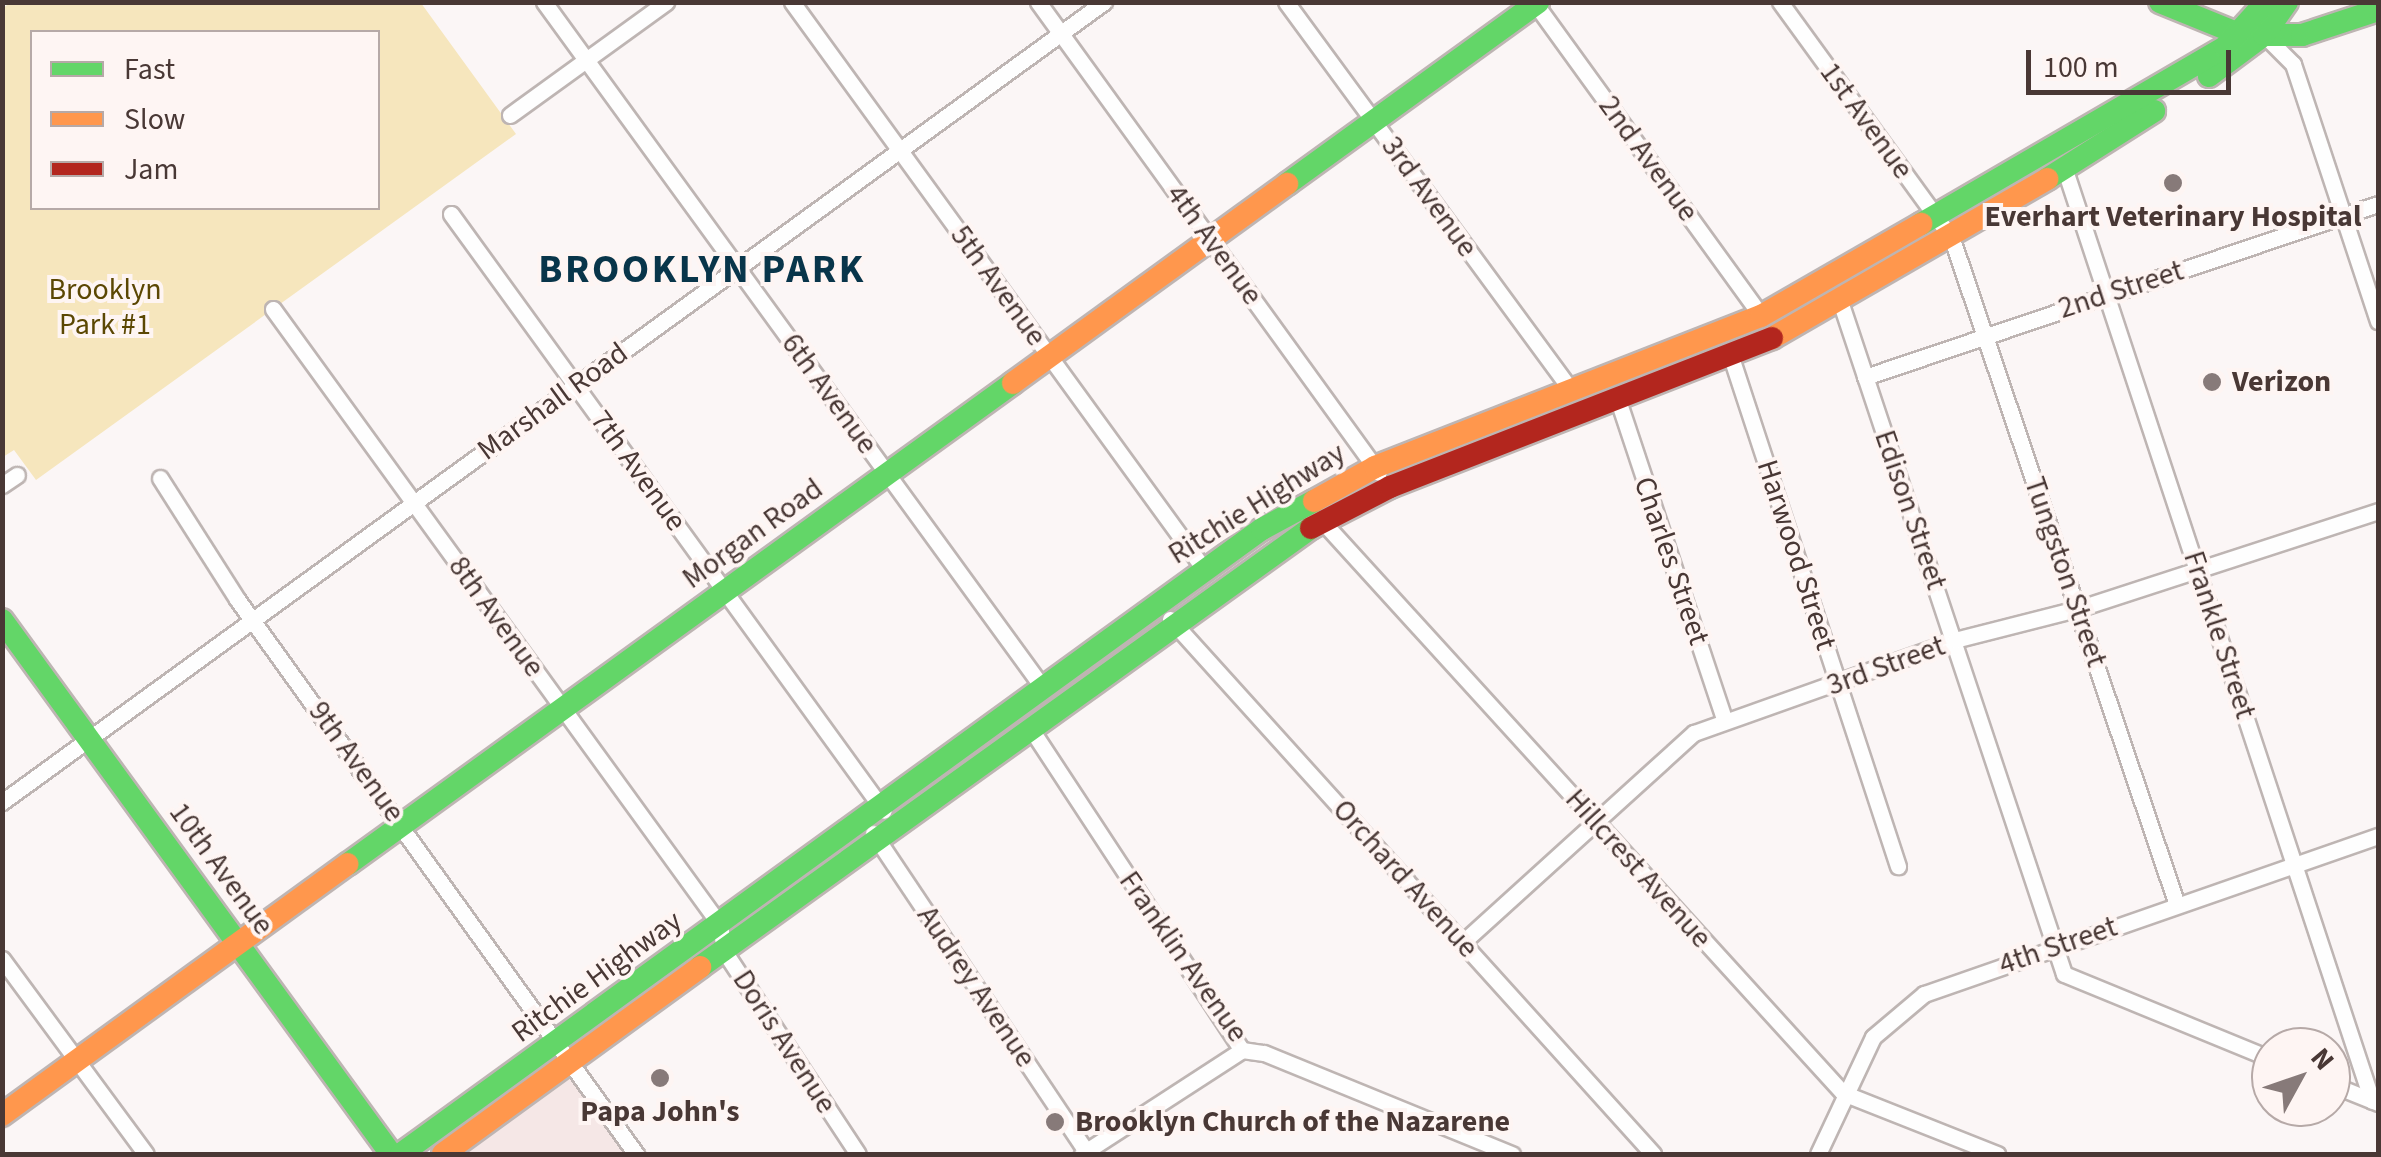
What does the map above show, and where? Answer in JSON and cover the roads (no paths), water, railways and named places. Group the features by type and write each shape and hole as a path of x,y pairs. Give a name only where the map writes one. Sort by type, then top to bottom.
{"main road":[{"path":"2160,2 2239,34 2264,35 2302,35 2378,10"},
{"name":"Ritchie Highway","path":"402,1154 1204,569 1375,467 1762,316 1938,219 2239,34 2266,2"},
{"path":"2264,35 2287,2"},
{"name":"Morgan Road","path":"2,1115 1536,3"},
{"name":"Ritchie Highway","path":"443,1154 1172,621 1322,521 1390,487 1731,358 1952,239 2065,170 2264,35"},
{"name":"10th Avenue","path":"2,620 391,1154"}],"street":[{"name":"6th Avenue","path":"544,2 1043,688"},
{"path":"510,115 666,2"},
{"name":"5th Avenue","path":"792,2 1204,569"},
{"name":"4th Avenue","path":"1038,2 1390,487"},
{"name":"Marshall Road","path":"2,802 1104,2"},
{"name":"3rd Avenue","path":"1286,2 1572,392"},
{"name":"1st Avenue","path":"1780,2 1952,239"},
{"name":"2nd Avenue","path":"1536,3 1762,316"},
{"path":"2264,35 2293,64 2378,321"},
{"name":"Frankle Street","path":"2065,170 2375,1102"},
{"name":"2nd Street","path":"1864,377 2378,204"},
{"name":"7th Avenue","path":"451,214 725,592 872,813"},
{"name":"Tungston Street","path":"1952,239 2177,905"},
{"name":"Edison Street","path":"1840,301 2054,946"},
{"name":"8th Avenue","path":"273,309 720,925"},
{"name":"Harwood Street","path":"1731,358 1898,866"},
{"name":"Charles Street","path":"1618,400 1725,721"},
{"path":"2,485 17,475"},
{"name":"9th Avenue","path":"160,478 254,619 636,1154"},
{"name":"3rd Street","path":"1462,943 1694,733 1955,640 2077,609 2378,511"},
{"name":"Hillcrest Avenue","path":"1322,521 1842,1093 1997,1154"},
{"name":"Orchard Avenue","path":"1157,603 1653,1154"},
{"name":"Franklin Avenue","path":"1030,726 1242,1050 1264,1053 1512,1154"},
{"name":"Audrey Avenue","path":"872,813 1085,1154"},
{"name":"4th Street","path":"1818,1154 1842,1093 1872,1037 1905,1005 2054,946 2378,836"},
{"name":"Doris Avenue","path":"720,925 724,951 858,1154"},
{"path":"2054,946 2064,974 2251,1051"},
{"path":"2,958 146,1154"},
{"path":"1085,1154 1242,1050"},
{"path":"2351,1092 2375,1102"}],"place":[{"name":"Everhart Veterinary Hospital","path":"2173,183"},
{"name":"Verizon","path":"2212,382"},
{"name":"Papa John's","path":"660,1078"},
{"name":"Brooklyn Church of the Nazarene","path":"1055,1122"}],"district":[{"name":"BROOKLYN PARK","path":"702,270"}],"park label":[{"name":"Brooklyn Park #1","path":"105,307"}]}
